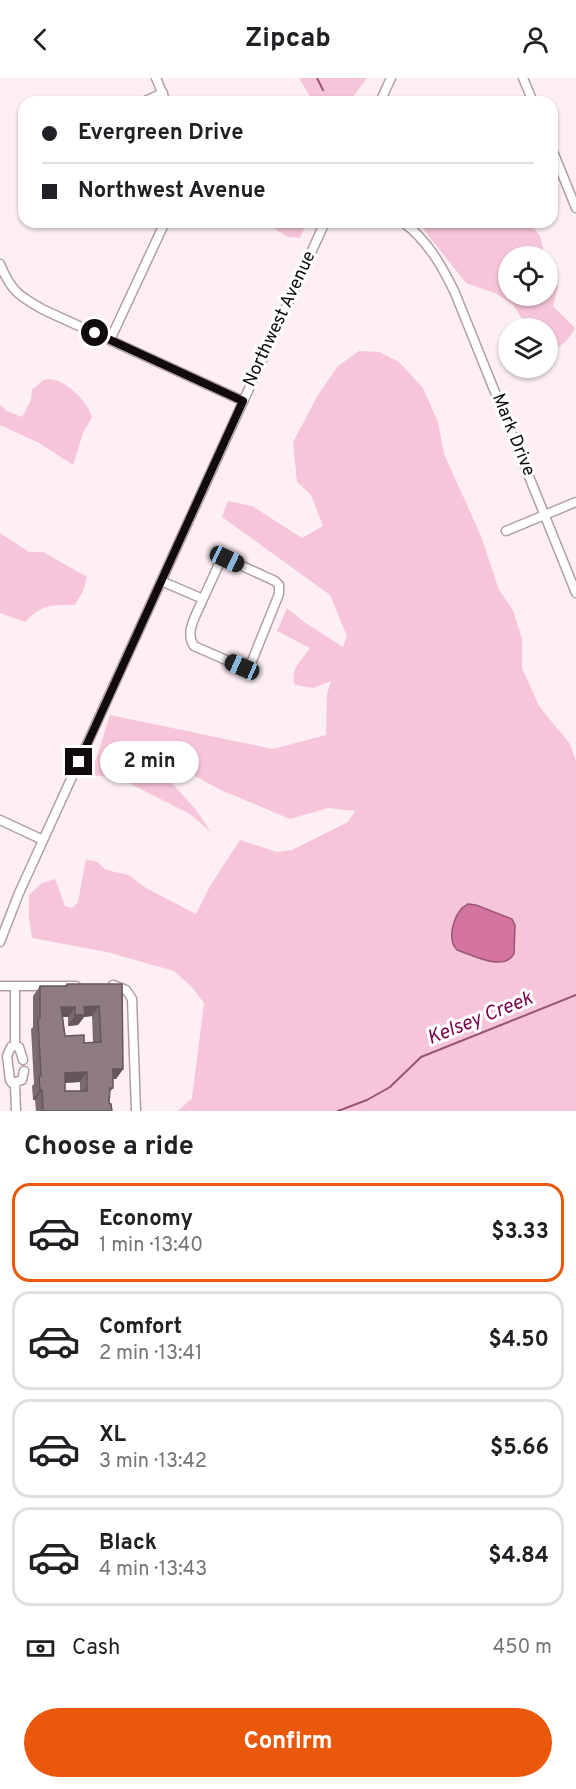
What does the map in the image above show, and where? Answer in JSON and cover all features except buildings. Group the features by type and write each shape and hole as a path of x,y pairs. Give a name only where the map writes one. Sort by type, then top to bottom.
{"street":[{"path":"156,78 164,96"},
{"path":"383,96 391,78"},
{"path":"523,78 530,96"},
{"path":"558,164 576,208"},
{"path":"110,340 162,228"},
{"name":"Northwest Avenue","path":"0,942 19,893 322,228"},
{"name":"Mark Drive","path":"410,228 421,237 444,270 546,514 576,593"},
{"path":"0,264 10,286 20,297 243,401"},
{"path":"506,531 576,502"},
{"path":"227,559 279,585 279,594 252,661 247,665 242,667 194,646 190,641 189,633 203,599 219,564 227,559"},
{"path":"161,581 203,599"},
{"path":"0,819 43,840"},
{"path":"104,986 115,985 126,990 132,999 136,1111"},
{"path":"0,986 82,986"},
{"path":"15,986 15,1046"},
{"path":"15,1046 22,1050 23,1060"},
{"path":"15,1046 8,1051 4,1065 9,1080 15,1084"},
{"path":"15,1084 21,1080 24,1071"},
{"path":"15,1084 16,1111"}],"shaded area":[{"path":"299,78 367,78 354,96 310,96"},
{"path":"274,228 304,228 300,238 288,237"},
{"path":"424,228 534,228 540,236 542,246 498,246 498,295 466,283"},
{"path":"514,306 553,306 575,328 570,337 558,347 558,318 521,318"},
{"path":"359,351 379,352 399,362 423,388 438,422 444,454 481,536 499,590 513,610 522,639 522,668 539,706 570,744 576,761 576,1111 178,1111 192,1098 204,1003 191,986 174,971 107,952 32,938 29,895 42,883 55,879 65,906 72,908 78,902 86,859 97,862 106,870 129,875 146,888 196,914 210,886 240,840 277,852 292,850 348,822 355,811 328,808 290,819 221,790 180,768 164,774 196,810 211,832 190,814 119,778 91,775 110,715 273,749 326,735 327,694 331,681 313,688 295,685 295,670 310,648 277,631 287,608 343,647 347,636 330,595 222,517 228,501 252,506 302,538 323,526 311,495 297,482 293,442 318,395 338,366"},
{"path":"51,379 64,384 76,393 92,417 83,433 73,465 39,443 0,425 0,405 7,411 22,417 31,400 32,390 43,380"},
{"path":"0,533 29,552 43,552 87,577 83,591 75,605 47,607 25,622 0,613"},
{"path":"468,904 512,919 515,925 514,954 509,959 503,962 487,961 457,950 452,939 453,925 459,912"}],"waterway":[{"path":"317,78 323,90"},
{"name":"Kelsey Creek","path":"338,1111 367,1100 390,1087 421,1057 576,995"}],"route":[{"path":"79,762 243,401 95,333"}]}
